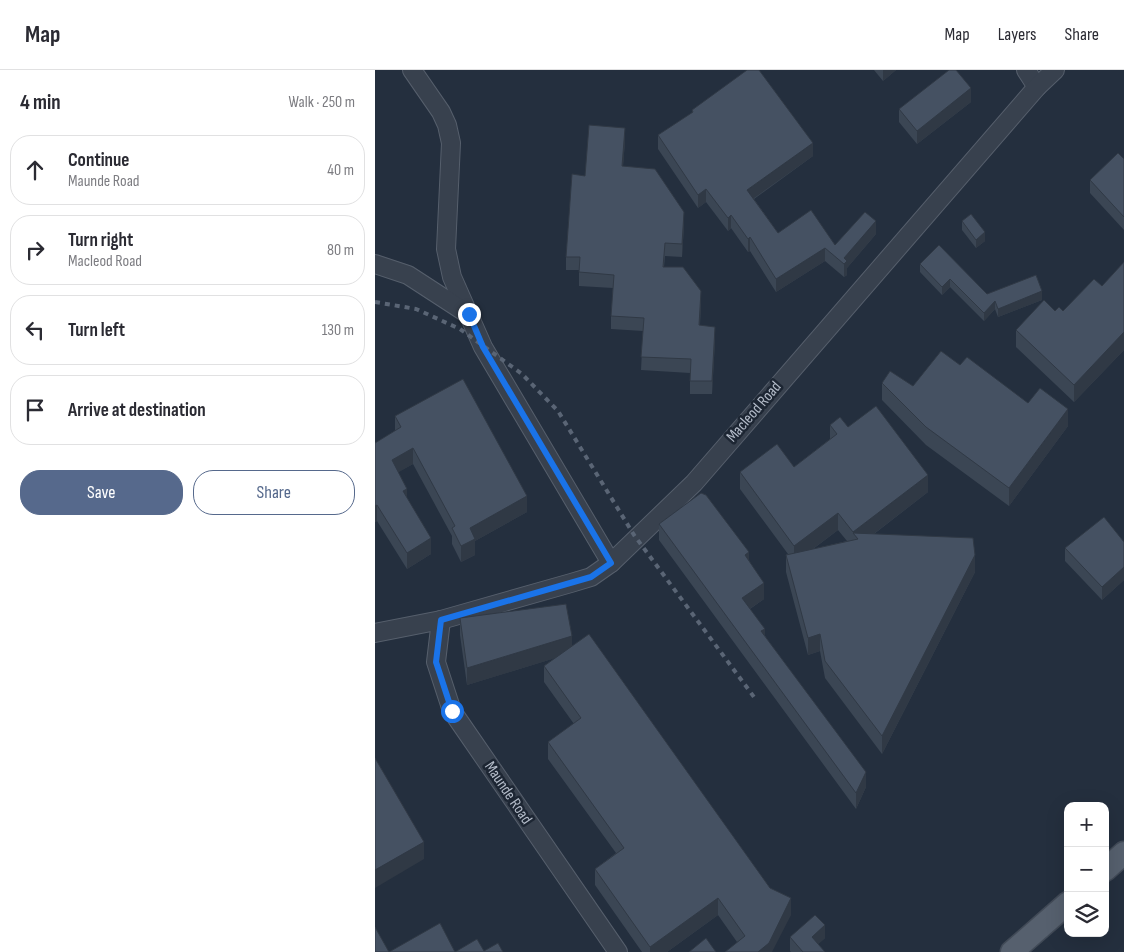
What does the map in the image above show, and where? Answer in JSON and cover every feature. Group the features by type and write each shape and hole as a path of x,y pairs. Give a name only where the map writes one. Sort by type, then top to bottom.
{"main road":[{"path":"1109,866 1124,853"},
{"path":"1012,952 1064,906"}],"street":[{"path":"412,70 447,125 451,143 446,248 452,277 483,347 611,563"},
{"path":"1026,70 1037,87"},
{"name":"Macleod Road","path":"375,633 441,620 591,577 611,563 694,483 1037,87 1055,70"},
{"path":"375,264 408,275 469,314"},
{"name":"Maunde Road","path":"441,620 436,662 452,711 618,952"}],"building":[{"path":"747,70 759,70 813,143 747,190 778,233 811,210 835,245 865,212 876,221 844,258 847,261 844,264 825,248 776,279 750,237 748,239 731,215 728,218 706,189 698,195 658,135 693,112 692,110"},
{"path":"949,70 956,70 971,88 917,131 899,109"},
{"path":"589,125 625,128 622,166 655,169 684,212 682,244 665,243 663,267 683,267 701,291 699,325 715,327 712,381 690,381 691,359 641,357 644,318 611,316 614,275 579,272 580,257 566,257 572,174 585,176"},
{"path":"1118,153 1124,159 1124,217 1090,180"},
{"path":"971,214 985,232 976,240 962,221"},
{"path":"939,245 987,294 1036,275 1042,291 998,309 995,301 984,313 950,279 942,287 920,264"},
{"path":"1124,262 1124,332 1074,385 1016,330 1044,300 1055,311 1059,307 1063,311 1094,279 1102,286"},
{"path":"941,351 960,365 967,357 1028,403 1040,388 1068,409 1009,488 926,427 882,383 890,371 913,386"},
{"path":"463,379 527,496 470,528 475,539 461,546 452,528 455,526 413,448 392,460 407,489 403,491 431,538 407,553 377,505 375,506 375,443 401,427 395,416"},
{"path":"876,406 928,475 853,532 838,513 794,546 740,472 777,444 794,467 837,434 830,425 840,417 848,427"},
{"path":"701,493 706,495 749,552 745,555 764,583 742,598 765,629 761,631 866,772 856,793 659,524"},
{"path":"1104,517 1124,542 1124,567 1102,587 1065,548"},
{"path":"853,533 973,538 975,555 882,736 825,661 820,634 808,638 786,555 858,539"},
{"path":"566,604 572,636 467,668 460,618"},
{"path":"589,634 770,888 791,898 769,943 758,952 725,952 745,936 718,898 650,947 595,869 624,848 548,742 581,718 544,666"},
{"path":"375,758 424,842 375,870"},
{"path":"815,915 825,925 812,937 825,952 803,952 790,937"},
{"path":"440,923 455,952 389,952"},
{"path":"375,927 389,952 375,952"},
{"path":"706,938 716,952 689,952"},
{"path":"477,939 484,951 498,943 503,952 455,952"}],"railway":[{"path":"375,302 416,309 460,329 522,374 558,411 634,535 754,697"}],"route":[{"path":"452,711 436,662 441,620 571,584 591,577 611,563 483,347 469,314"}]}
